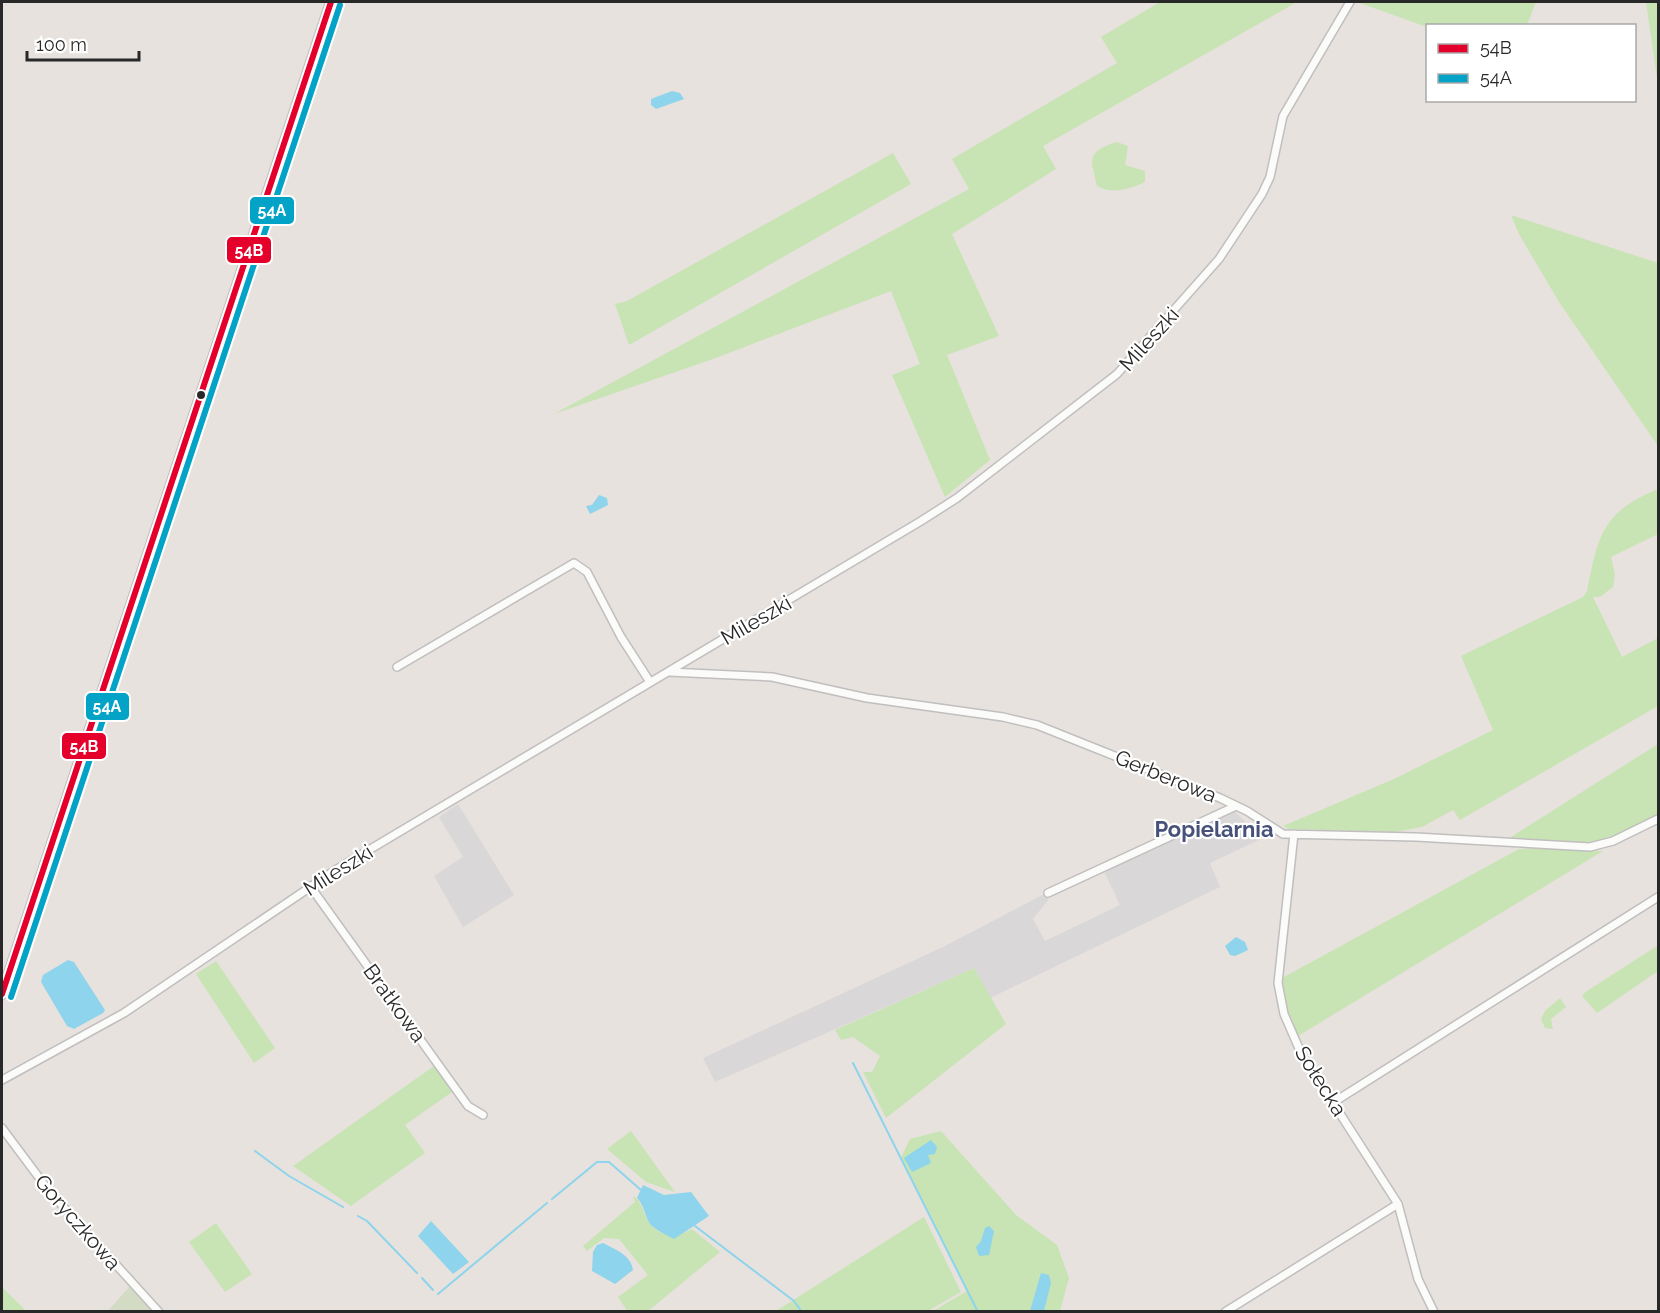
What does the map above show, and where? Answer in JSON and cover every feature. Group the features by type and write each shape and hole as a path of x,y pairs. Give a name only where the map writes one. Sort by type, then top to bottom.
{"street":[{"path":"2,993 331,2"},
{"name":"Mileszki","path":"2,1080 124,1013 310,886 854,562 957,498 1117,374 1219,259 1251,211 1269,177 1283,116 1350,2"},
{"path":"396,667 574,563 587,572 621,637 650,682"},
{"name":"Gerberowa","path":"667,672 772,677 867,698 1003,717 1037,725 1236,806 1283,834 1416,837 1590,847 1613,841 1659,819"},
{"path":"1048,893 1236,806"},
{"name":"Sołecka","path":"1294,834 1278,992 1301,1053 1398,1204 1418,1279 1434,1311"},
{"name":"Bratkowa","path":"310,886 468,1106 483,1115"},
{"path":"1334,1102 1659,897"},
{"name":"Goryczkowa","path":"2,1128 49,1191 159,1311"},
{"path":"1225,1311 1398,1204"}],"shaded area":[{"path":"458,804 514,895 463,927 434,876 463,857 439,817"},
{"path":"1234,811 1263,838 1210,863 1220,887 990,998 974,968 715,1082 703,1058 945,946 1046,893 1049,899 1033,919 1045,941 1120,905 1104,871"}],"green space":[{"path":"1160,2 1297,2 1043,146 1056,169 952,234 999,336 947,355 990,460 945,497 892,375 920,364 891,291 713,359 554,414 969,189 952,159 1117,63 1101,37"},
{"path":"1357,2 1536,2 1527,24 1426,24 1426,27"},
{"path":"1646,2 1658,2 1658,85"},
{"path":"1117,142 1128,146 1125,165 1145,171 1145,182 1115,191 1103,189 1097,186 1093,158 1100,149"},
{"path":"893,153 911,184 629,345 615,304 627,301"},
{"path":"1511,215 1658,263 1658,446 1559,302 1519,234"},
{"path":"1658,489 1658,534 1611,557 1615,575 1613,587 1600,597 1593,597 1622,657 1658,638 1658,706 1460,820 1453,810 1422,827 1395,832 1289,829 1283,826 1394,779 1493,730 1461,656 1583,597 1587,591 1595,555 1606,528 1625,507"},
{"path":"1658,744 1658,816 1611,839 1590,844 1508,839"},
{"path":"1519,849 1603,851 1298,1036 1284,999 1282,978"},
{"path":"1657,946 1658,971 1597,1013 1582,996 1584,993"},
{"path":"216,961 275,1048 254,1063 196,974"},
{"path":"974,968 1006,1024 886,1118 863,1072 872,1072 880,1056 853,1037 841,1040 835,1030"},
{"path":"1560,998 1566,1007 1551,1019 1553,1029 1545,1028 1541,1019 1545,1011"},
{"path":"434,1066 452,1092 405,1125 425,1153 351,1206 293,1166"},
{"path":"631,1131 675,1192 646,1182 607,1149"},
{"path":"941,1131 1016,1215 1057,1245 1069,1278 1060,1311 933,1311 967,1291 901,1158 910,1139"},
{"path":"633,1196 640,1202 646,1217 655,1229 665,1234 676,1235 692,1229 720,1252 648,1311 628,1312 618,1297 648,1275 619,1239 604,1238 587,1251 583,1246 635,1202"},
{"path":"924,1217 961,1292 928,1311 776,1311"},
{"path":"216,1223 252,1274 225,1292 189,1242"},
{"path":"130,1286 153,1311 108,1311"},
{"path":"2,1287 26,1311 2,1311"}],"water":[{"path":"672,91 680,93 684,99 656,109 651,105 651,99"},
{"path":"599,495 607,498 608,505 590,514 586,506 592,505"},
{"path":"1236,937 1245,942 1248,950 1235,956 1230,955 1225,946"},
{"path":"68,960 74,962 105,1010 74,1029 67,1026 41,982 43,975"},
{"path":"931,1140 937,1147 935,1154 928,1155 931,1163 912,1172 904,1158"},
{"path":"643,1185 664,1195 691,1192 709,1216 674,1239 648,1221 642,1204 637,1198"},
{"path":"431,1221 469,1262 453,1274 418,1236"},
{"path":"989,1226 994,1231 989,1255 979,1256 976,1247 981,1241 985,1228"},
{"path":"603,1243 622,1254 632,1265 633,1270 615,1284 592,1271 593,1252 597,1245"},
{"path":"1041,1273 1049,1275 1051,1283 1044,1311 1030,1311"}],"waterway":[{"path":"853,1063 978,1312"},
{"path":"255,1151 289,1176 343,1207"},
{"path":"552,1199 597,1162 609,1162 641,1190"},
{"path":"438,1294 547,1203"},
{"path":"358,1216 367,1221 417,1273"},
{"path":"695,1226 794,1301 802,1312"},
{"path":"422,1278 433,1290"}],"transit line":[{"name":"54B","path":"2,994 331,2"},
{"name":"54A","path":"11,997 340,5"}],"district":[{"name":"Popielarnia","path":"1214,829"}]}
